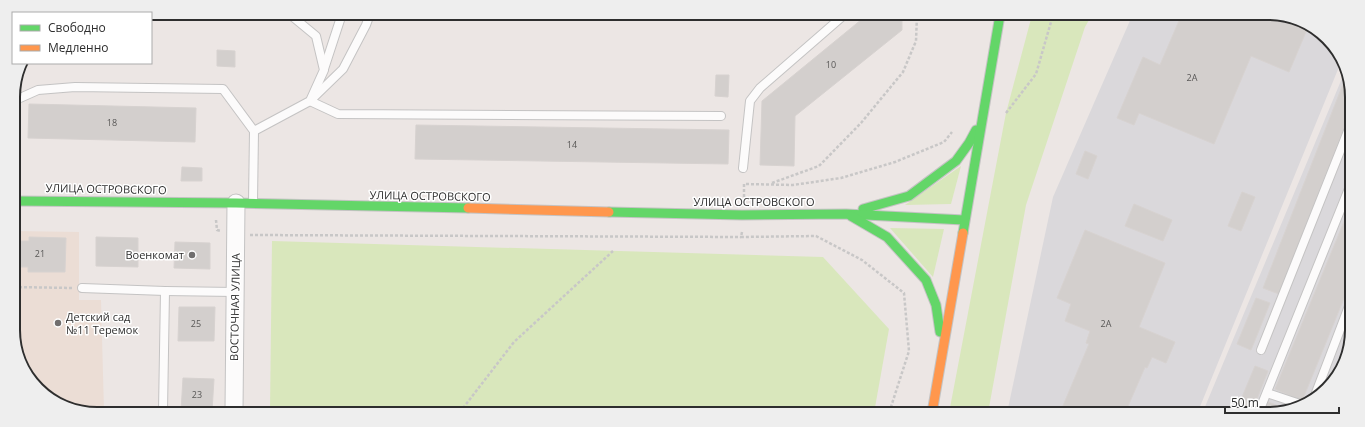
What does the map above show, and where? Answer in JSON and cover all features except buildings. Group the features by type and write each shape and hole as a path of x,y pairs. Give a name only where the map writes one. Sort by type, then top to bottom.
{"street":[{"path":"933,407 999,20"},
{"path":"846,214 909,196 956,161 969,143 983,116"},
{"name":"УЛИЦА ОСТРОВСКОГО","path":"20,201 216,202 742,215 846,214"},
{"name":"ВОСТОЧНАЯ УЛИЦА","path":"234,407 236,235 245,203"},
{"path":"846,214 964,220"},
{"path":"846,214 887,237 926,280 936,305 943,349"}],"lane":[{"path":"297,20 316,36 324,70"},
{"path":"310,101 324,70 340,20"},
{"path":"254,131 310,101 343,68 368,20"},
{"path":"743,168 750,101 760,88 838,20"},
{"path":"20,98 38,90 75,87 223,89 254,131 245,203"},
{"path":"310,101 338,114 721,116"},
{"path":"1260,350 1345,138"},
{"path":"1261,407 1345,198"},
{"path":"82,288 236,292"},
{"path":"163,407 165,291"},
{"path":"1317,389 1345,317"},
{"path":"1267,393 1294,402"}],"path":[{"path":"770,184 819,166 861,123 903,72 916,41 917,20"},
{"path":"1006,113 1036,74 1052,20"},
{"path":"744,184 793,185 841,178 896,162 944,142 954,130"},
{"path":"216,202 217,230 236,235 816,236 862,260 904,293 909,351 891,407"},
{"path":"741,237 742,215"},
{"path":"464,407 514,342 613,251"},
{"path":"20,287 82,288"}],"shaded area":[{"path":"1130,20 1268,20 1288,23 1306,30 1315,36 1329,50 1337,63 1339,67 1200,407 1008,407 1053,197"},
{"path":"1342,77 1345,97 1345,330 1339,359 1329,377 1319,388 1297,401 1283,406 1273,407 1205,407"},
{"name":"Детский сад №11 Теремок","path":"20,231 79,232 79,300 101,300 104,407 97,407 77,404 59,397 50,391 36,377 28,364 21,345 20,330"}],"green space":[{"path":"1031,20 1089,20 1085,27 1026,205 989,407 950,407 1006,113"},
{"path":"961,166 951,204 905,205"},
{"path":"890,228 944,229 933,277"},
{"path":"272,241 823,257 889,329 875,407 270,407"}],"traffic: fast":[{"path":"963,233 999,20"},
{"path":"863,209 909,196 956,161 976,130"},
{"path":"20,201 236,203 468,208"},
{"path":"609,212 742,215 846,214 964,220"},
{"path":"851,216 887,237 926,280 936,305 940,332"}],"traffic: slow":[{"path":"468,208 609,212"},
{"path":"933,407 963,233"}],"place":[{"name":"Военкомат","path":"192,255"},
{"name":"Детский сад №11 Теремок","path":"58,323"}]}
